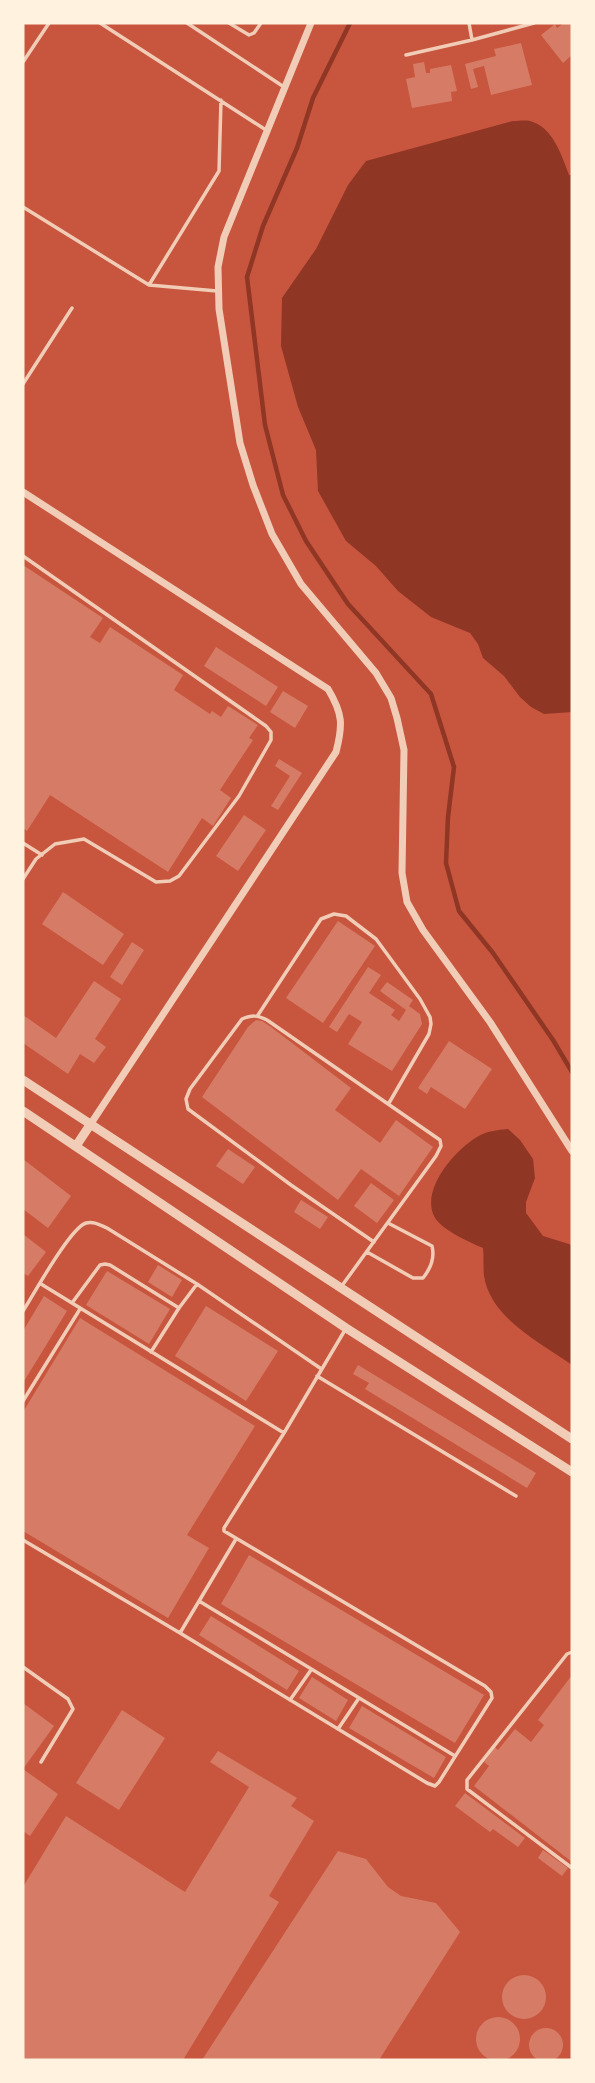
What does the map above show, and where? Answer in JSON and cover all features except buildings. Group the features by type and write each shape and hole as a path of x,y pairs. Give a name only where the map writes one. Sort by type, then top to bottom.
{"street":[{"path":"312,23 224,237 218,267 219,309 240,443 272,534 301,583 376,673 391,698 404,750 402,873 407,902 423,930 489,1022 572,1151"},
{"path":"23,492 328,689 340,708 342,729 337,752 76,1146"},
{"path":"23,1080 572,1439"},
{"path":"23,1111 346,1328 572,1472"}],"lane":[{"path":"23,62 49,23"},
{"path":"100,23 268,131"},
{"path":"187,23 286,88"},
{"path":"229,23 249,35 254,33 261,23"},
{"path":"469,23 472,40"},
{"path":"406,55 534,23"},
{"path":"149,285 219,171 221,100"},
{"path":"23,207 149,285 219,291"},
{"path":"23,384 72,308"},
{"path":"23,556 271,732 271,740 239,796 179,876 170,881 156,882 84,839 55,844 42,855 23,879"},
{"path":"23,843 42,855"},
{"path":"258,1015 321,919 334,914 346,916 376,939 430,1017 429,1034 389,1103"},
{"path":"341,1287 367,1252 436,1156 441,1146 440,1140 267,1020 251,1015 242,1020 190,1089 186,1099 188,1109 374,1242"},
{"path":"23,1311 64,1245 83,1224 93,1222 197,1284 320,1368"},
{"path":"367,1252 413,1278 423,1278 430,1270 434,1255 432,1246 388,1223"},
{"path":"72,1303 100,1265 105,1264 179,1308"},
{"path":"40,1284 284,1433"},
{"path":"151,1352 197,1284"},
{"path":"23,1401 80,1309"},
{"path":"23,1540 435,1786 492,1698 491,1692 224,1531 346,1328"},
{"path":"317,1375 516,1496"},
{"path":"180,1633 236,1539"},
{"path":"199,1601 456,1756"},
{"path":"572,1652 567,1654 475,1769 467,1780 467,1789 572,1868"},
{"path":"23,1667 68,1699 73,1709 41,1762"},
{"path":"290,1700 311,1669"},
{"path":"338,1729 359,1698"}],"shaded area":[{"path":"513,121 530,121 545,129 556,143 569,175 572,175 572,712 544,714 531,707 504,676 483,658 470,633 431,617 398,591 376,566 346,541 318,491 316,450 298,407 281,346 282,298 316,249 348,185 366,161"},
{"path":"508,1129 520,1140 533,1159 535,1178 526,1202 526,1213 543,1236 572,1245 572,1365 506,1317 488,1291 484,1276 483,1248 463,1239 437,1221 431,1205 432,1194 442,1171 459,1151 488,1132"}],"waterway":[{"path":"350,23 313,98 297,148 263,226 247,277 265,425 283,495 306,541 348,604 431,694 454,767 446,863 459,911 493,953 572,1072"}]}
